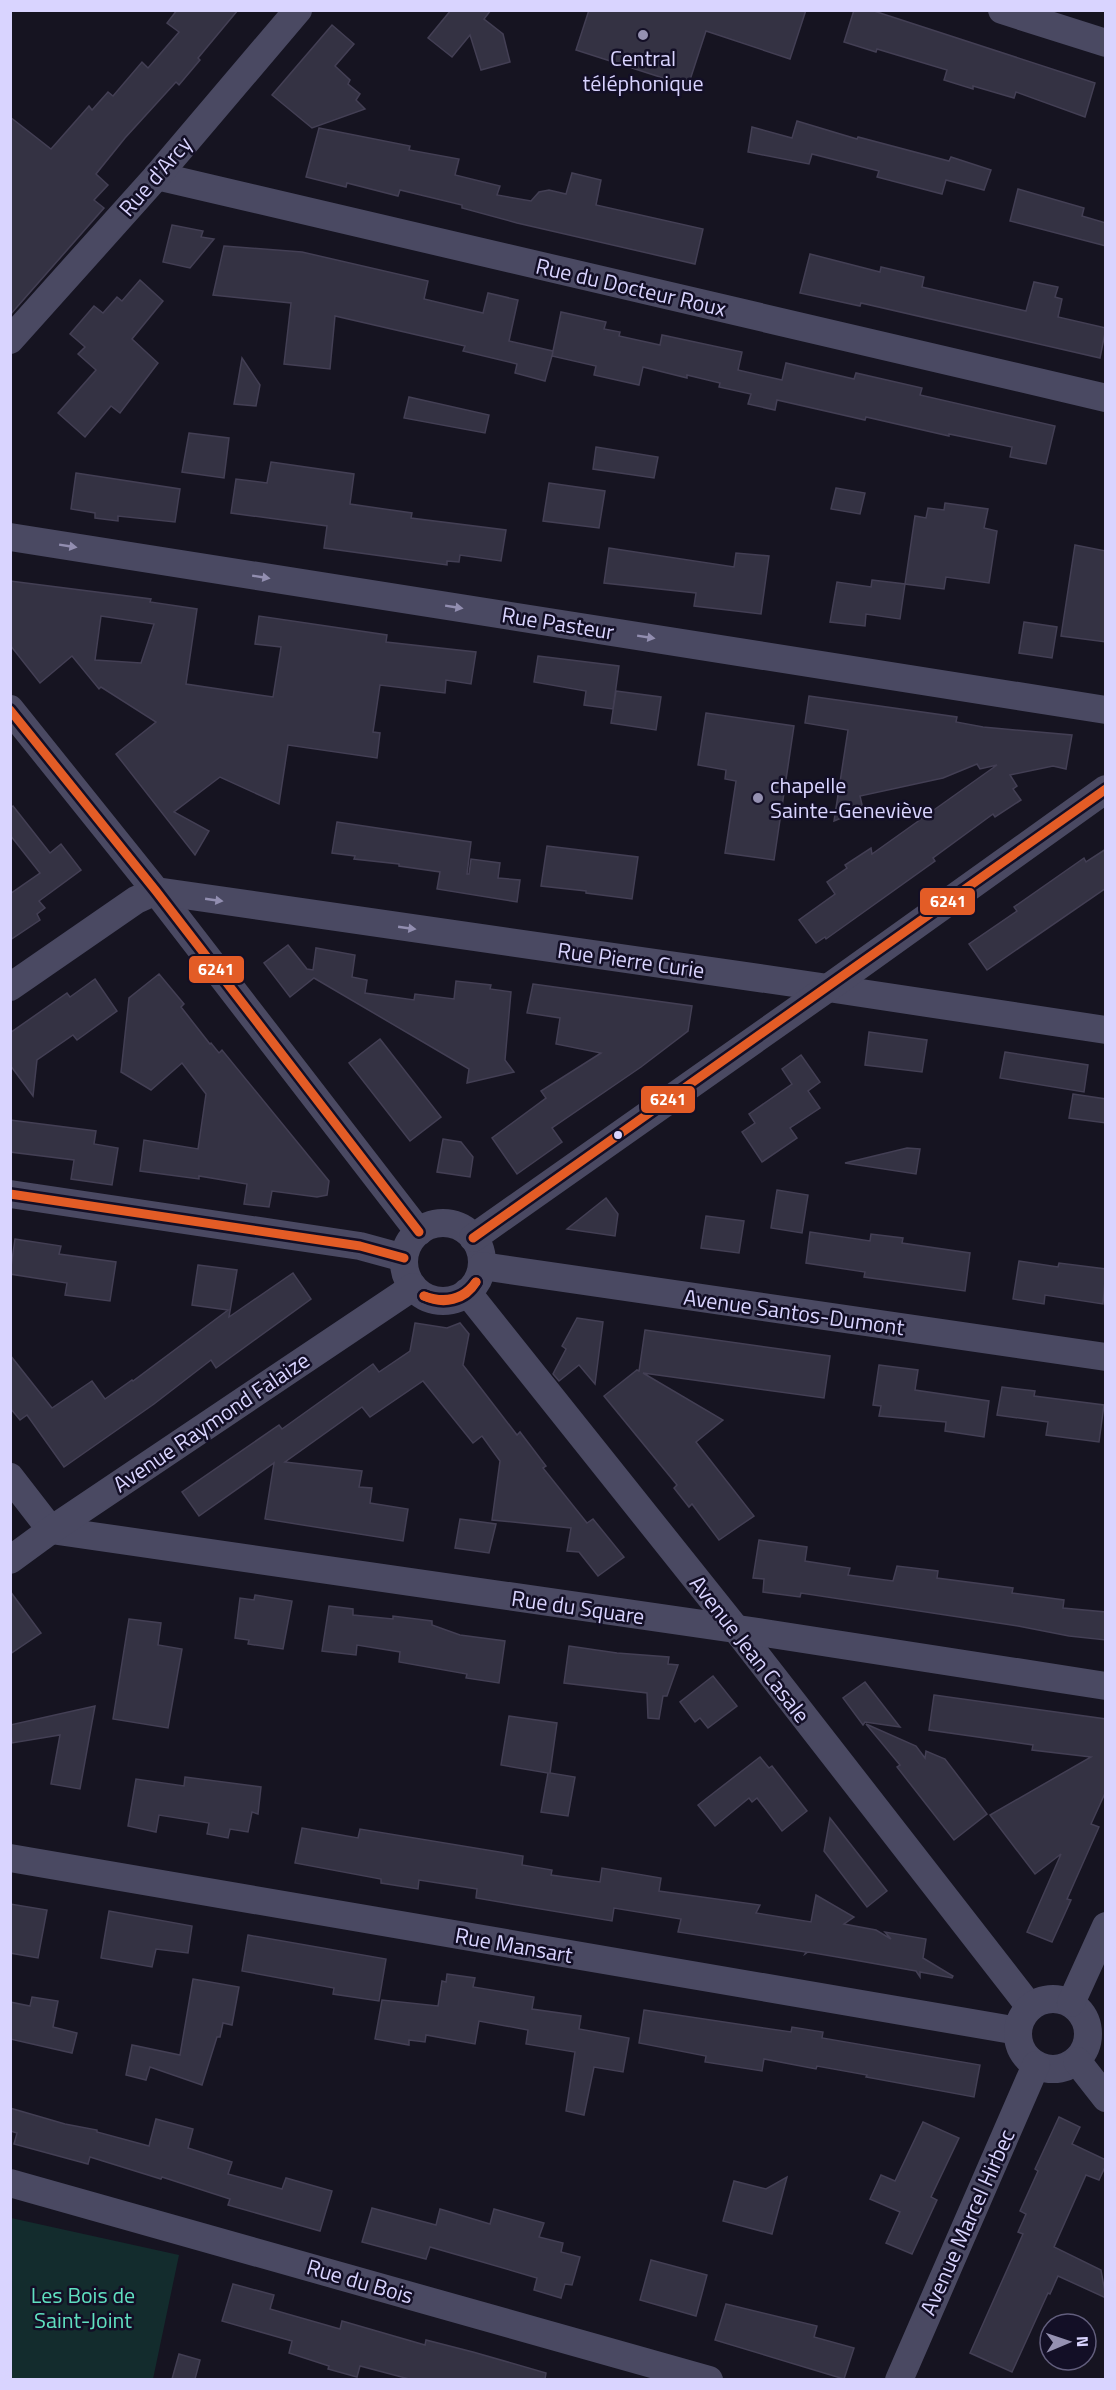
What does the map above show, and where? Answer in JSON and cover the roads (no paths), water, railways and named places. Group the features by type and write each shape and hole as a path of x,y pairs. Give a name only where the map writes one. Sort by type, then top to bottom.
{"street":[{"name":"Rue d'Arcy","path":"10,340 157,176 298,10"},
{"path":"1002,10 1106,43"},
{"name":"Rue du Docteur Roux","path":"157,176 1106,398"},
{"name":"Rue Pasteur","path":"10,537 1106,710"},
{"path":"10,709 156,891 419,1232"},
{"path":"473,1238 1106,789"},
{"path":"10,987 136,900 156,891"},
{"name":"Rue Pierre Curie","path":"156,891 1106,1030"},
{"path":"10,1194 360,1246 404,1258"},
{"path":"453,1224 465,1229 473,1238 479,1246 482,1266 475,1285 467,1292 457,1299 433,1300 413,1287 407,1278 404,1258 412,1239 419,1232 429,1225 453,1224"},
{"name":"Avenue Santos-Dumont","path":"482,1266 1106,1358"},
{"name":"Avenue Raymond Falaize","path":"10,1560 51,1530 413,1287"},
{"name":"Avenue Jean Casale","path":"467,1292 736,1629 1024,2019"},
{"path":"10,1477 51,1530"},
{"name":"Rue du Square","path":"51,1530 736,1629 1106,1686"},
{"name":"Rue Mansart","path":"10,1858 1024,2019"},
{"path":"1071,2003 1106,1926"},
{"path":"1050,1999 1071,2003 1086,2020 1089,2031 1084,2053 1068,2067 1057,2070 1036,2065 1022,2051 1024,2019 1050,1999"},
{"path":"1077,2061 1106,2098"},
{"name":"Avenue Marcel Hirbec","path":"898,2379 1036,2065"},
{"name":"Rue du Bois","path":"10,2183 709,2379"}],"place":[{"name":"Central téléphonique","path":"643,35"},
{"name":"chapelle Sainte-Geneviève","path":"758,798"}],"park label":[{"name":"Les Bois de Saint-Joint","path":"83,2308"}]}
